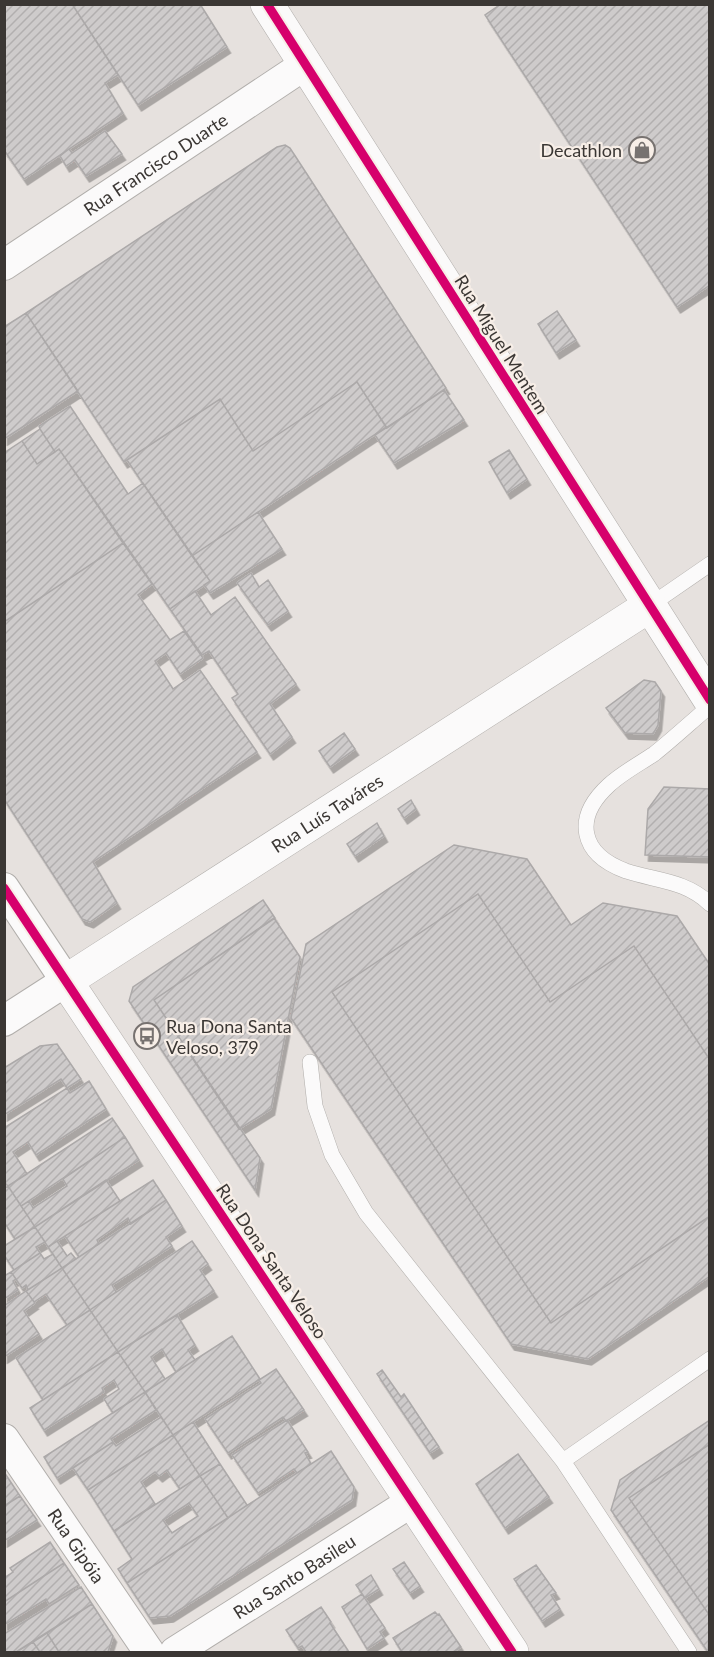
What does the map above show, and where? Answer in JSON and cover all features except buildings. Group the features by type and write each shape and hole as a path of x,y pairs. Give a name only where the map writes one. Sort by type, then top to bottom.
{"street":[{"name":"Rua Miguel Mentem","path":"267,4 648,606 710,700"},
{"name":"Rua Francisco Duarte","path":"4,265 306,64"},
{"name":"Rua Luís Taváres","path":"4,1021 648,606"},
{"name":"Rua Dona Santa Veloso","path":"4,888 512,1653"},
{"name":"Rua Gipóia","path":"4,1439 149,1653"},
{"name":"Rua Santo Basileu","path":"175,1653 413,1501"}],"lane":[{"path":"648,606 710,564"},
{"path":"710,706 656,752 610,784 594,800 586,821 586,837 593,851 608,863 628,871 668,880 690,890 710,904"},
{"path":"309,1062 315,1106 332,1155 366,1213 563,1461 689,1653"},
{"path":"563,1461 710,1359"}],"cycle path":[{"path":"267,4 710,700"},
{"path":"4,888 512,1652"}],"place":[{"name":"Decathlon","path":"642,150"},
{"name":"Rua Dona Santa Veloso, 379","path":"147,1036"}]}
